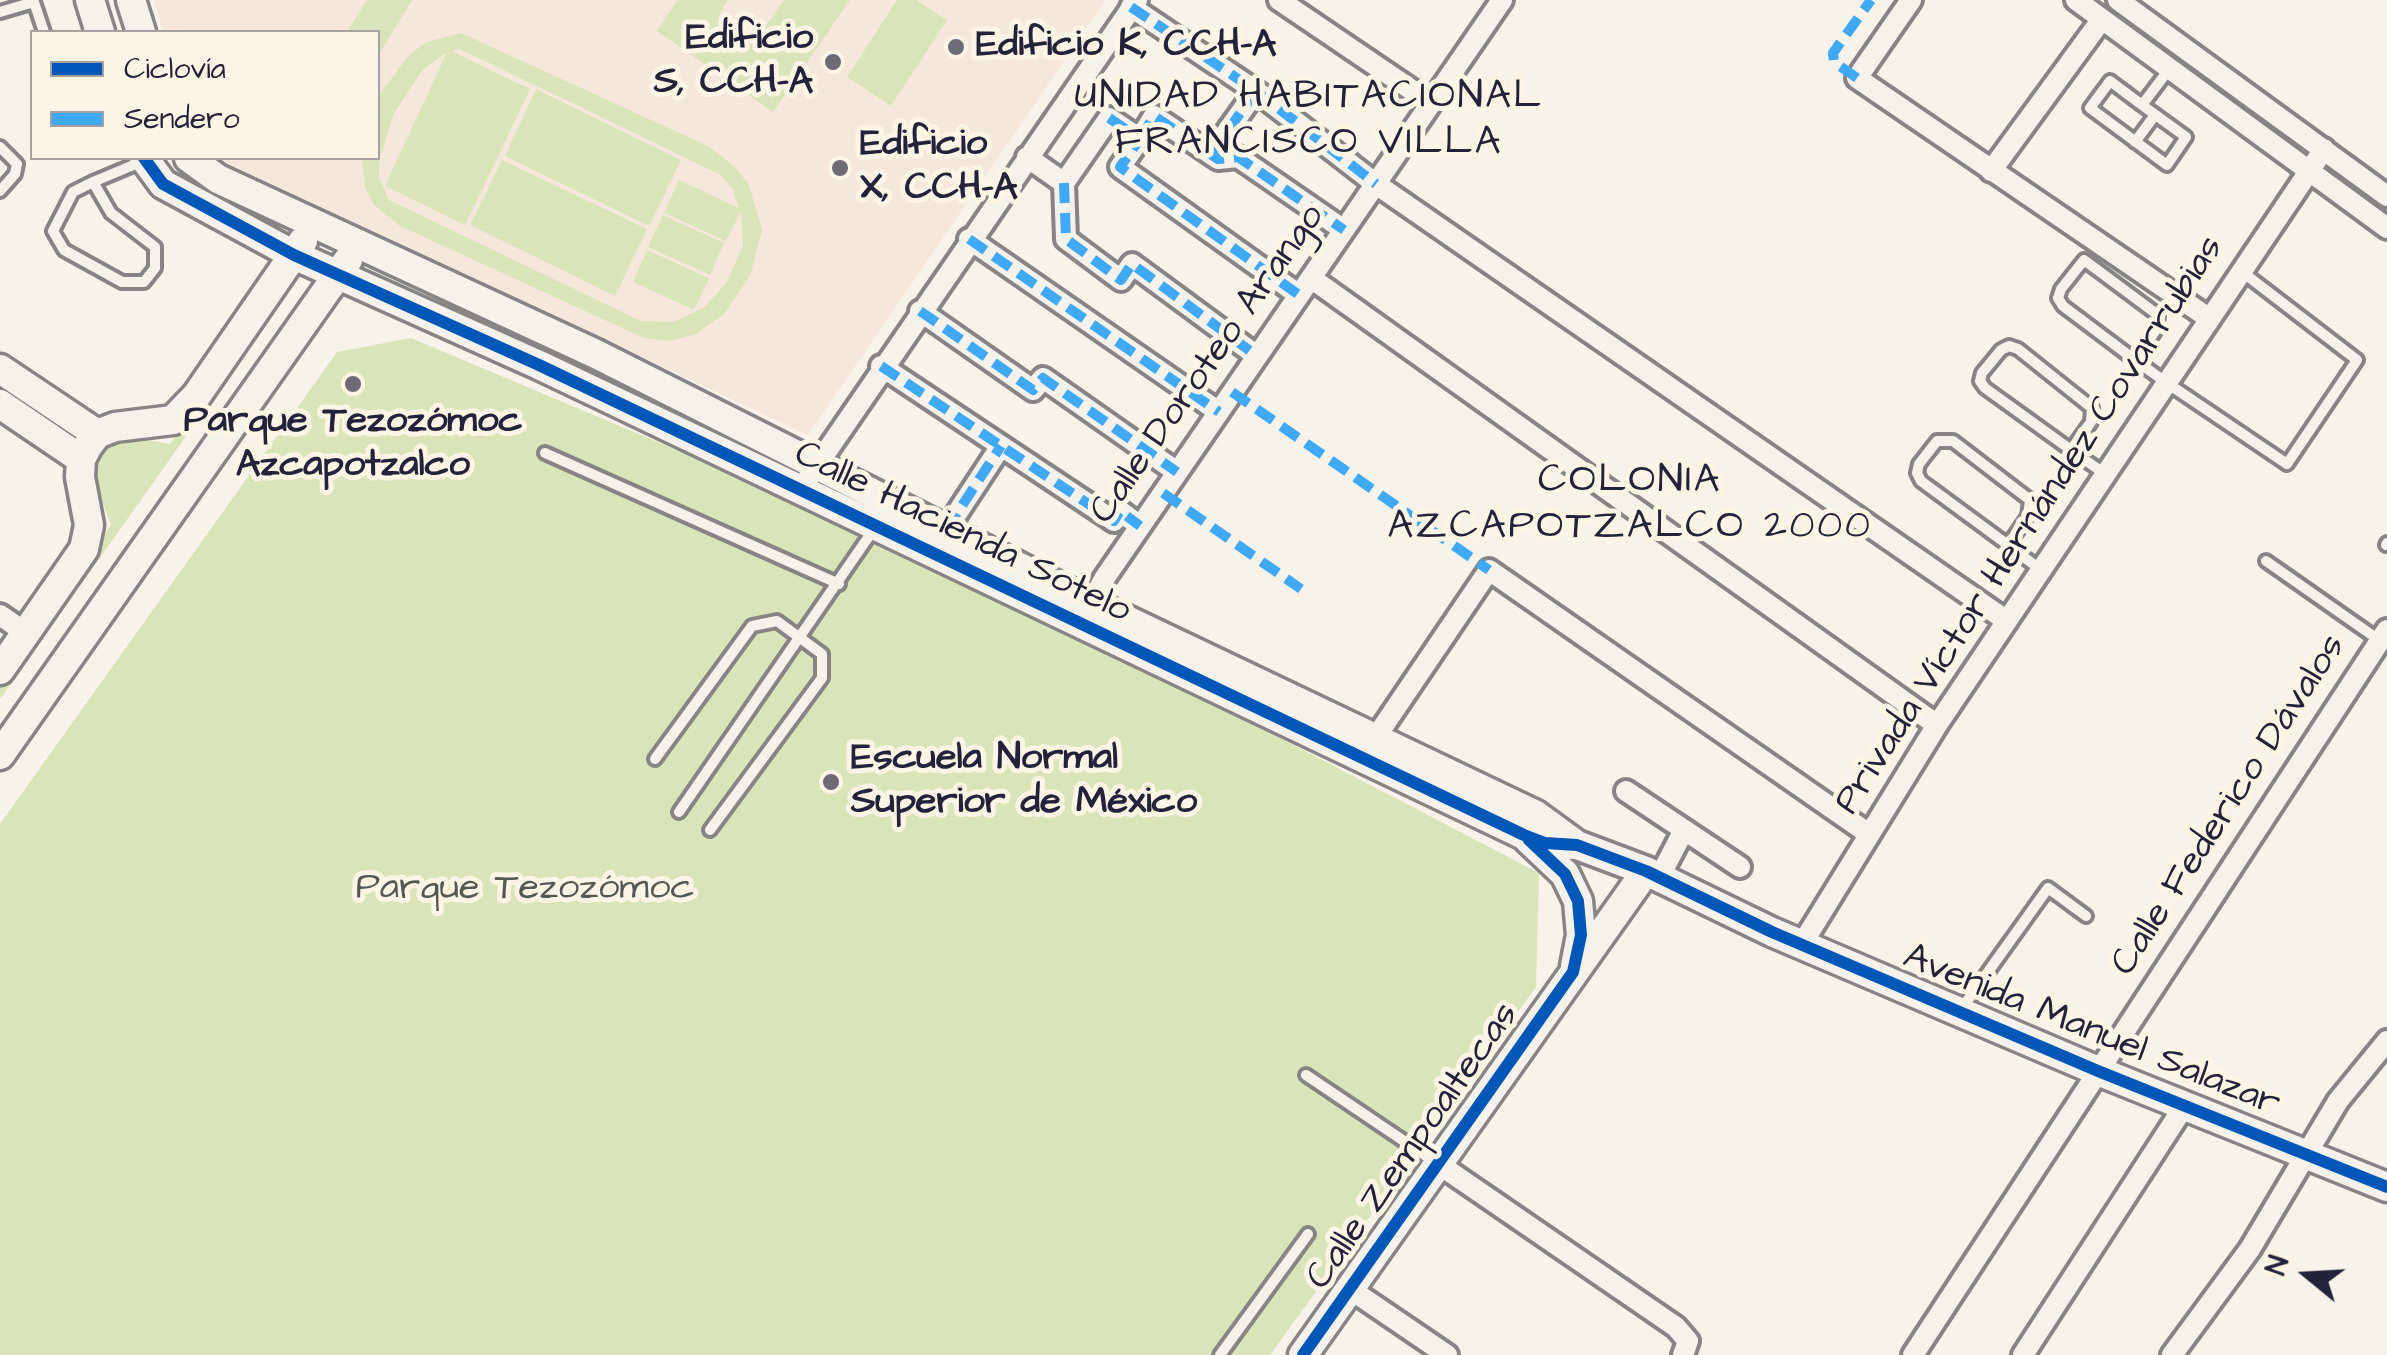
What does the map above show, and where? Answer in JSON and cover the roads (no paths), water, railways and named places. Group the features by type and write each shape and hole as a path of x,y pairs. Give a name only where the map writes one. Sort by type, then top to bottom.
{"street":[{"path":"90,0 99,30"},
{"path":"130,0 140,30"},
{"path":"1279,0 1431,104"},
{"name":"Calle Doroteo Arango","path":"1085,614 1140,526 1502,0"},
{"path":"1911,0 1857,78 2210,318"},
{"path":"2076,0 2387,228"},
{"path":"2118,0 2387,196"},
{"path":"800,490 881,366 1134,4 1256,91 1376,184 2007,621"},
{"path":"1990,171 2102,19"},
{"path":"1211,154 1256,91"},
{"path":"1344,230 1238,157 1218,160 1154,116 1120,167 1305,287 1937,725"},
{"path":"1140,139 1109,118 1064,183 1066,239 1121,280 1132,264 1257,356"},
{"name":"Privada Víctor Hernández Covarrubias","path":"1802,944 1937,725 2324,149"},
{"path":"1027,157 1064,183"},
{"name":"Calle Hacienda Sotelo","path":"145,160 163,184 294,255 876,526 1376,737 1555,825 1577,845"},
{"name":"Calle Hacienda Sotelo","path":"191,160 204,171 360,242 946,530 1085,614 1524,835 1577,845 1653,875 1772,932"},
{"path":"0,670 84,549 89,525 81,459 97,434 116,427 173,420 197,395 314,223"},
{"path":"969,240 1218,412"},
{"path":"0,755 360,242"},
{"path":"920,310 1033,390 1043,378 1177,472"},
{"path":"881,366 1114,521 1120,512 1140,526"},
{"path":"0,369 97,434"},
{"path":"0,404 81,459"},
{"path":"946,530 1001,446"},
{"path":"1376,737 1489,570 1869,834"},
{"path":"0,616 26,633"},
{"name":"Calle Federico Dávalos","path":"1913,1355 2384,636"},
{"path":"1626,791 1740,867"},
{"path":"1653,875 1684,830"},
{"path":"1524,835 1565,874 1578,902 1581,935 1573,972"},
{"name":"Calle Zempoaltecas","path":"1303,1355 1573,972 1653,875"},
{"name":"Avenida Manuel Salazar","path":"1772,932 2098,1071 2387,1187"},
{"path":"2172,1355 2250,1248 2310,1154 2338,1101 2387,1041"},
{"path":"2023,1355 2185,1105"},
{"path":"1440,1165 1676,1327 1686,1348"},
{"path":"1350,1289 1447,1355"}],"lane":[{"path":"0,12 34,2 43,30"},
{"path":"2142,105 2170,68"},
{"path":"2110,82 2155,114 2186,138 2167,164 2090,108 2110,82"},
{"path":"2135,142 2155,114"},
{"path":"0,147 17,164 15,174 0,191"},
{"path":"93,182 111,213 155,247 155,268 144,282 122,282 56,242 56,220 73,192 93,182 142,160"},
{"path":"2135,360 2156,330 2158,315 2084,260 2058,298 2135,360 2166,383 2286,464 2357,360 2241,271"},
{"path":"2071,450 2090,422 2092,408 2009,346 1982,373 1980,382 2071,450 2105,474"},
{"path":"2008,545 2028,516 2030,500 1945,438 1937,442 1917,472 2008,545 2041,570"},
{"path":"545,453 839,584"},
{"path":"679,812 876,526"},
{"path":"2266,562 2384,636"},
{"path":"655,759 752,626 777,620 822,654 822,678 710,830"},
{"path":"1960,1012 2048,888 2086,916"},
{"path":"1306,1075 1440,1165"},
{"path":"1220,1355 1308,1234"}],"place":[{"name":"Edificio K, CCH-A","path":"956,47"},
{"name":"Edificio S, CCH-A","path":"833,62"},
{"name":"Edificio X, CCH-A","path":"840,168"},
{"name":"Parque Tezozómoc Azcapotzalco","path":"353,384"},
{"name":"Escuela Normal Superior de México","path":"831,782"}],"district":[{"name":"UNIDAD HABITACIONAL FRANCISCO VILLA","path":"1309,122"},
{"name":"COLONIA AZCAPOTZALCO 2000","path":"1630,506"}],"park label":[{"name":"Parque Tezozómoc","path":"525,890"}]}
